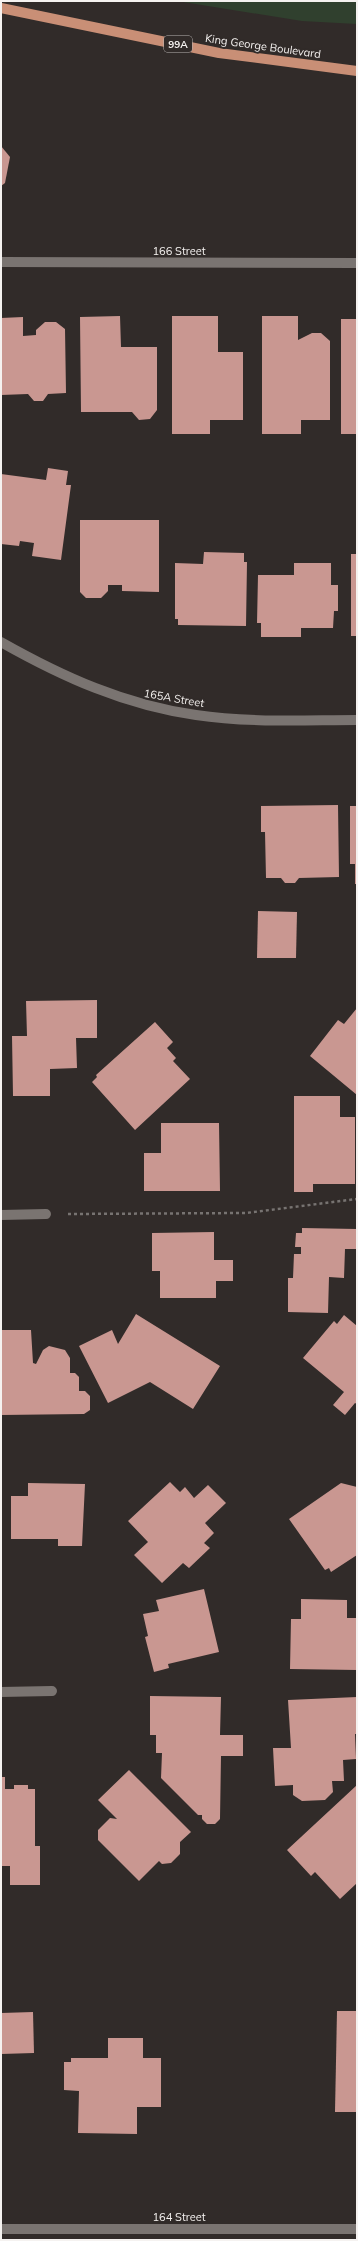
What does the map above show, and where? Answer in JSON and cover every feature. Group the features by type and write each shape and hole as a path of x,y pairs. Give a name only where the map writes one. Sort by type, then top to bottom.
{"main road":[{"name":"King George Boulevard","path":"1,8 219,53 357,71"}],"street":[{"name":"166 Street","path":"1,262 357,263"},
{"name":"165A Street","path":"1,642 85,686 140,704 197,716 255,720 357,720"},
{"path":"1,1215 46,1214"},
{"path":"1,1692 52,1691"},
{"name":"164 Street","path":"1,2229 357,2229"}],"path":[{"path":"46,1214 246,1214 357,1199"}],"green space":[{"path":"177,1 357,1 357,24 302,21"}],"building":[{"path":"1,146 10,157 5,183 1,186"},
{"path":"120,316 121,347 157,347 157,410 150,419 139,420 132,412 81,412 80,317"},
{"path":"172,316 218,316 218,352 243,352 243,420 210,420 210,434 172,434"},
{"path":"262,316 298,316 298,340 312,333 321,333 330,341 330,420 301,420 301,434 262,434"},
{"path":"23,317 23,336 36,335 36,330 45,322 56,322 65,329 66,393 48,394 43,401 34,401 28,394 1,395 1,318"},
{"path":"341,319 357,319 357,434 341,434"},
{"path":"48,468 68,471 66,485 71,485 61,560 32,556 34,543 20,541 19,546 1,544 1,474 46,480"},
{"path":"80,520 159,520 159,592 122,591 122,585 108,585 108,591 101,598 86,598 80,592"},
{"path":"204,552 244,553 244,562 247,562 246,626 178,625 178,619 175,619 175,563 203,564"},
{"path":"351,554 357,554 357,636 351,636"},
{"path":"294,563 331,563 331,585 338,585 338,611 334,611 333,628 301,628 301,637 261,637 261,623 257,623 258,575 294,575"},
{"path":"338,805 339,877 299,878 295,883 285,883 281,878 266,878 265,832 261,832 261,806"},
{"path":"350,806 357,806 357,884 355,884 355,864 350,864"},
{"path":"258,911 297,912 296,958 257,958"},
{"path":"97,1000 97,1038 76,1038 77,1068 50,1069 50,1096 13,1096 12,1036 27,1036 26,1001"},
{"path":"357,1008 357,1095 310,1056 338,1020 344,1024"},
{"path":"155,1022 173,1042 167,1048 176,1058 173,1061 190,1079 135,1130 92,1082 97,1077 96,1075"},
{"path":"294,1096 340,1096 340,1117 355,1117 355,1184 313,1184 313,1192 294,1192"},
{"path":"161,1123 219,1123 220,1191 144,1191 144,1153 161,1153"},
{"path":"302,1228 357,1229 357,1249 345,1249 344,1278 329,1277 328,1313 288,1312 288,1278 293,1278 294,1254 301,1254 301,1247 295,1247 296,1233 302,1233"},
{"path":"214,1232 214,1260 233,1260 233,1281 216,1281 216,1298 160,1298 160,1271 152,1271 152,1233"},
{"path":"136,1314 220,1366 193,1409 150,1382 108,1403 79,1346 112,1330 118,1344"},
{"path":"344,1315 357,1326 357,1404 355,1403 345,1415 333,1405 344,1392 303,1358 334,1321 337,1324"},
{"path":"1,1330 31,1330 33,1363 36,1364 43,1350 49,1346 65,1350 70,1358 70,1373 75,1373 79,1377 79,1391 85,1391 90,1396 90,1410 84,1414 1,1415"},
{"path":"170,1482 180,1492 185,1487 194,1498 208,1485 226,1503 205,1523 214,1533 204,1543 210,1548 189,1568 183,1563 162,1583 134,1555 148,1542 128,1521"},
{"path":"28,1483 85,1484 82,1546 58,1546 58,1539 11,1539 11,1496 28,1496"},
{"path":"341,1483 357,1487 357,1555 331,1572 329,1568 325,1570 289,1519"},
{"path":"204,1589 219,1652 168,1664 169,1668 154,1672 145,1637 148,1636 143,1614 159,1611 156,1600"},
{"path":"301,1599 347,1600 347,1618 357,1618 357,1670 290,1669 291,1619 301,1619"},
{"path":"150,1696 221,1697 220,1735 243,1735 243,1756 221,1756 220,1819 215,1824 207,1824 202,1819 202,1815 198,1815 161,1778 162,1753 156,1753 156,1735 150,1735"},
{"path":"357,1697 357,1734 355,1734 356,1759 343,1760 344,1781 332,1781 333,1792 325,1800 302,1801 293,1795 293,1785 275,1786 273,1748 291,1748 288,1700"},
{"path":"129,1770 191,1832 180,1842 180,1854 171,1863 162,1864 159,1861 139,1881 98,1840 98,1830 110,1818 117,1819 98,1800"},
{"path":"1,1777 5,1777 5,1789 14,1789 14,1785 28,1785 28,1789 35,1789 35,1846 40,1846 40,1885 10,1885 10,1866 1,1866"},
{"path":"357,1785 357,1883 340,1899 315,1872 311,1876 287,1850"},
{"path":"337,2011 357,2011 357,2112 335,2112"},
{"path":"33,2012 34,2053 1,2054 1,2013"},
{"path":"108,2038 143,2038 143,2058 161,2058 161,2107 137,2107 137,2134 78,2133 79,2091 64,2090 64,2062 71,2062 71,2058 108,2058"}]}
